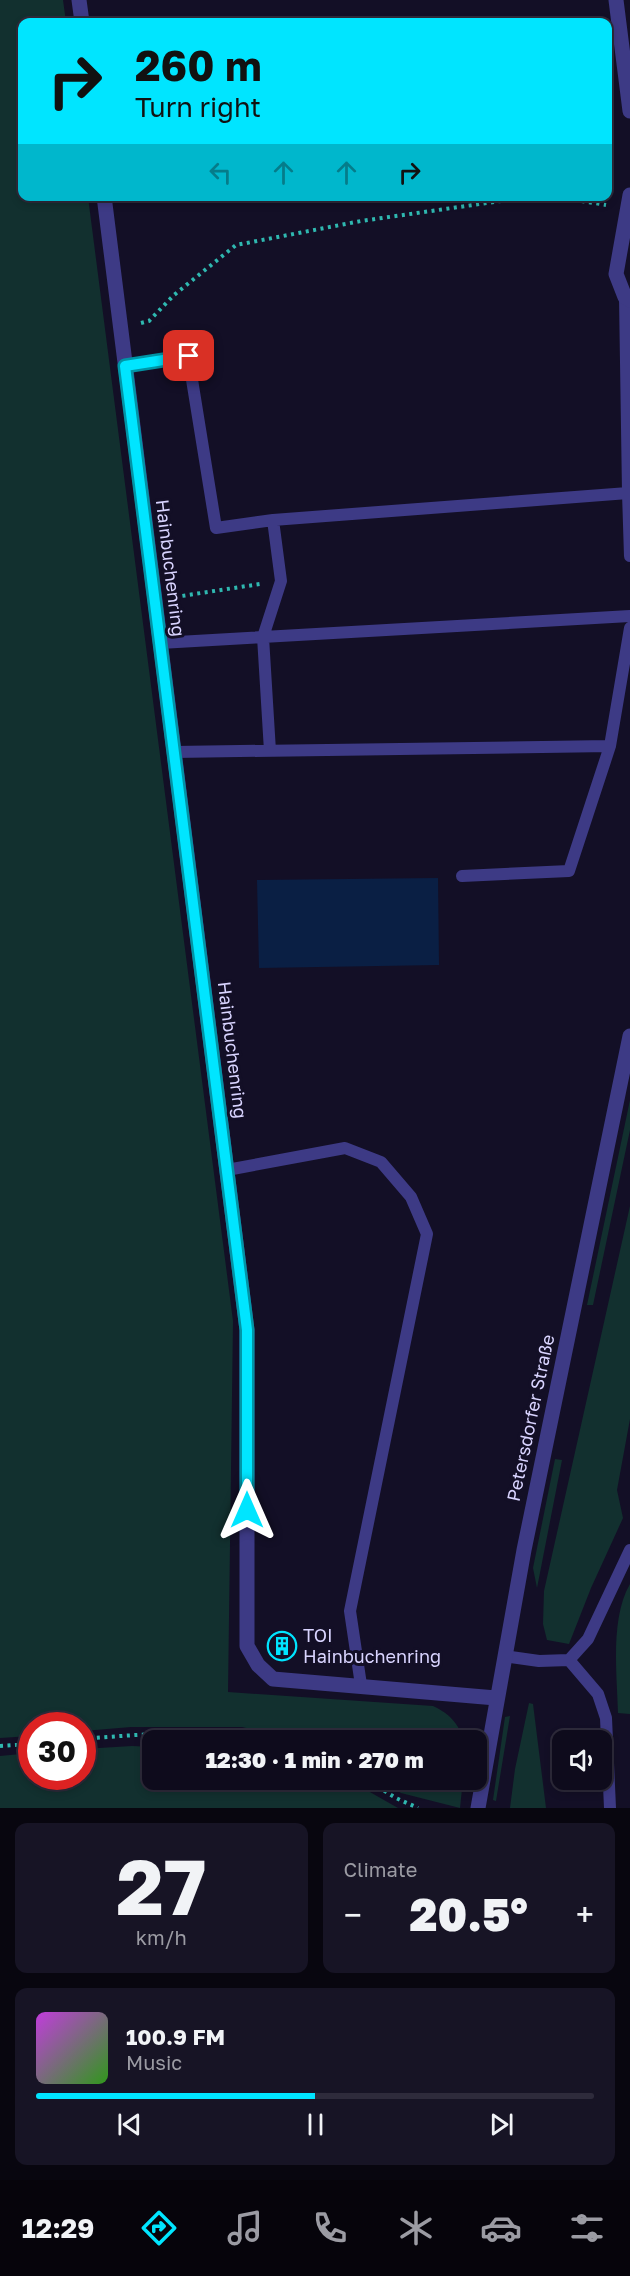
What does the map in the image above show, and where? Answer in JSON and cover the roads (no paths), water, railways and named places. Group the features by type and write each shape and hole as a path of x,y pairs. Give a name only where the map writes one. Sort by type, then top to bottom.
{"street":[{"path":"79,0 81,18"},
{"path":"616,0 630,111"},
{"name":"Hainbuchenring","path":"105,201 247,1330 247,1646 258,1665 273,1678 496,1698"},
{"path":"627,299 616,274 629,202"},
{"name":"Petersdorfer Straße","path":"478,1808 504,1656 630,1036"}],"lane":[{"path":"627,299 630,556"},
{"path":"125,366 189,356 216,528 273,520 628,493"},
{"path":"270,751 263,637 281,581 273,520"},
{"path":"160,643 630,616"},
{"path":"462,876 569,871 610,746 630,628"},
{"path":"174,753 610,746"},
{"path":"227,1170 345,1148 381,1162 411,1197 427,1234 350,1611 361,1685"},
{"path":"504,1656 539,1661 569,1660 588,1640 630,1550"},
{"path":"569,1660 598,1694 606,1718 610,1808"}],"water":[{"path":"438,878 439,965 259,968 257,880"}],"place":[{"name":"TOI Hainbuchenring","path":"282,1646"}]}
